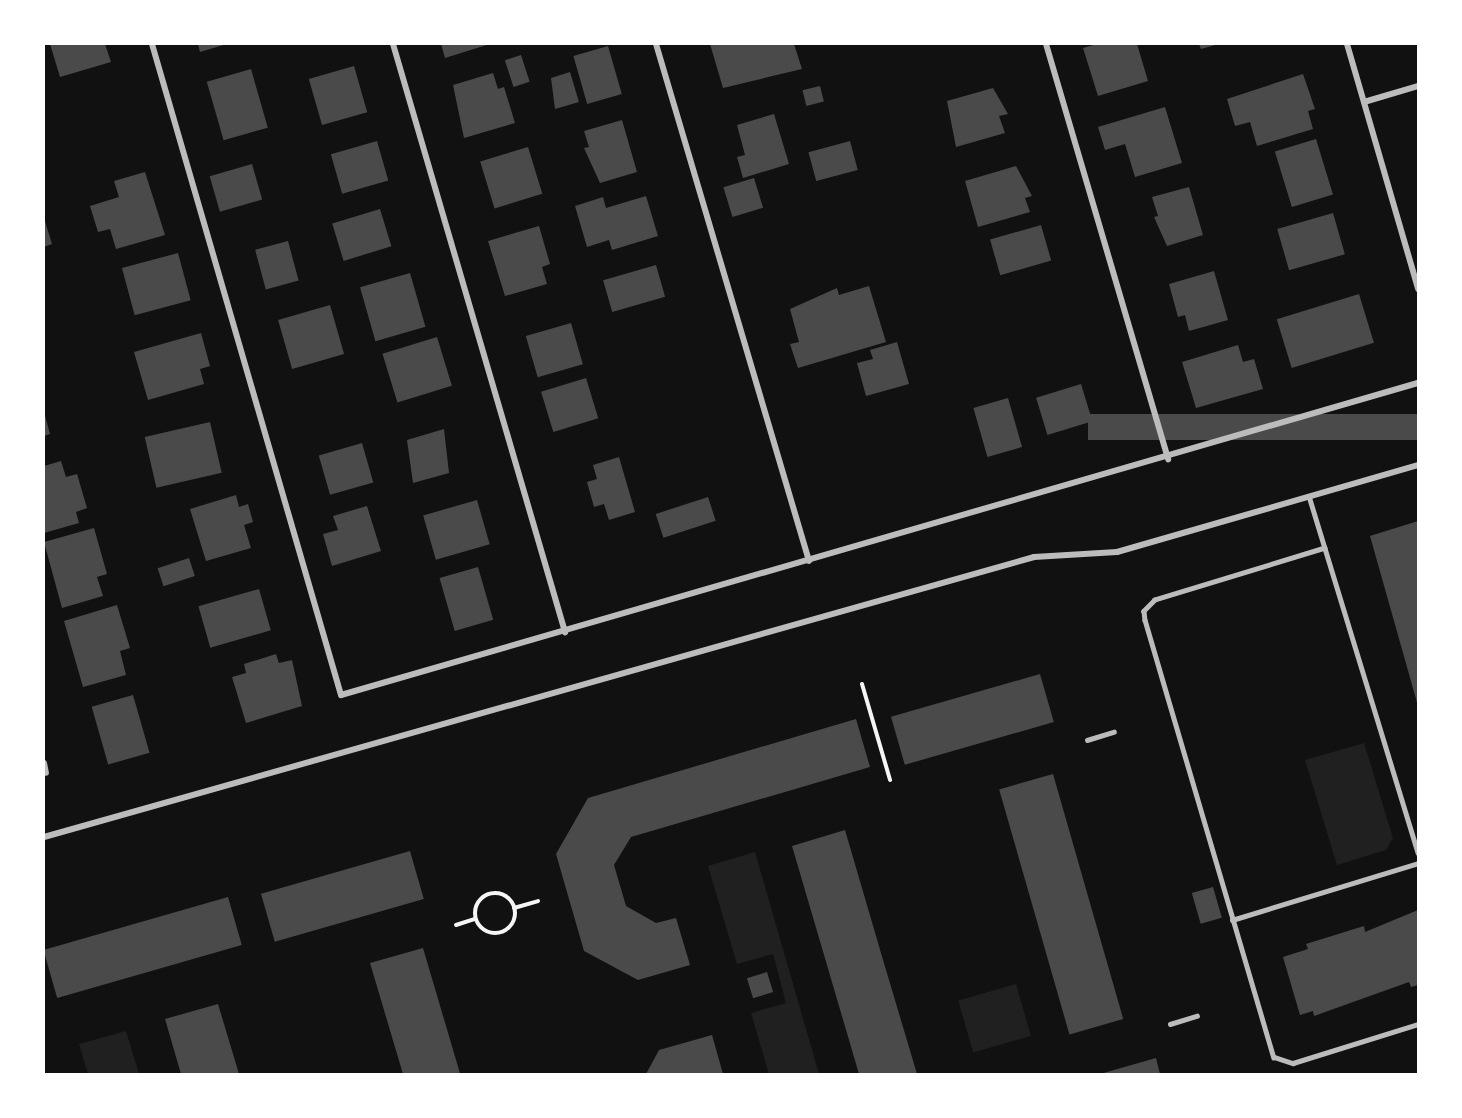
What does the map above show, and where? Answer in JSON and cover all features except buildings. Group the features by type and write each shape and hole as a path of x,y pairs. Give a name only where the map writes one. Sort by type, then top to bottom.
{"street":[{"path":"152,44 341,695 1168,459 1419,383"},
{"path":"393,44 565,632"},
{"path":"656,44 809,561"},
{"path":"1046,44 1168,459"},
{"path":"1347,44 1419,289"},
{"path":"1364,102 1419,86"},
{"path":"44,837 1034,557 1118,552 1419,465"},
{"path":"44,763 46,773"}],"lane":[{"path":"1309,496 1419,853"},
{"path":"1325,548 1155,600 1144,611 1270,1048 1283,1063 1419,1024"},
{"path":"1087,740 1114,732"},
{"path":"1233,920 1419,863"},
{"path":"1170,1024 1197,1016"}],"path":[{"path":"862,684 890,780"},
{"path":"456,925 475,919 485,896 502,895 514,908"},
{"path":"514,908 538,901"},
{"path":"475,919 496,933 511,925 514,908"}],"shaded area":[{"path":"1364,743 1393,838 1386,850 1337,865 1305,760"},
{"path":"755,852 819,1074 769,1074 751,1013 786,1003 773,954 737,964 708,866"},
{"path":"1016,984 1031,1036 973,1052 958,1001"},
{"path":"126,1031 139,1074 88,1074 79,1044"}]}
